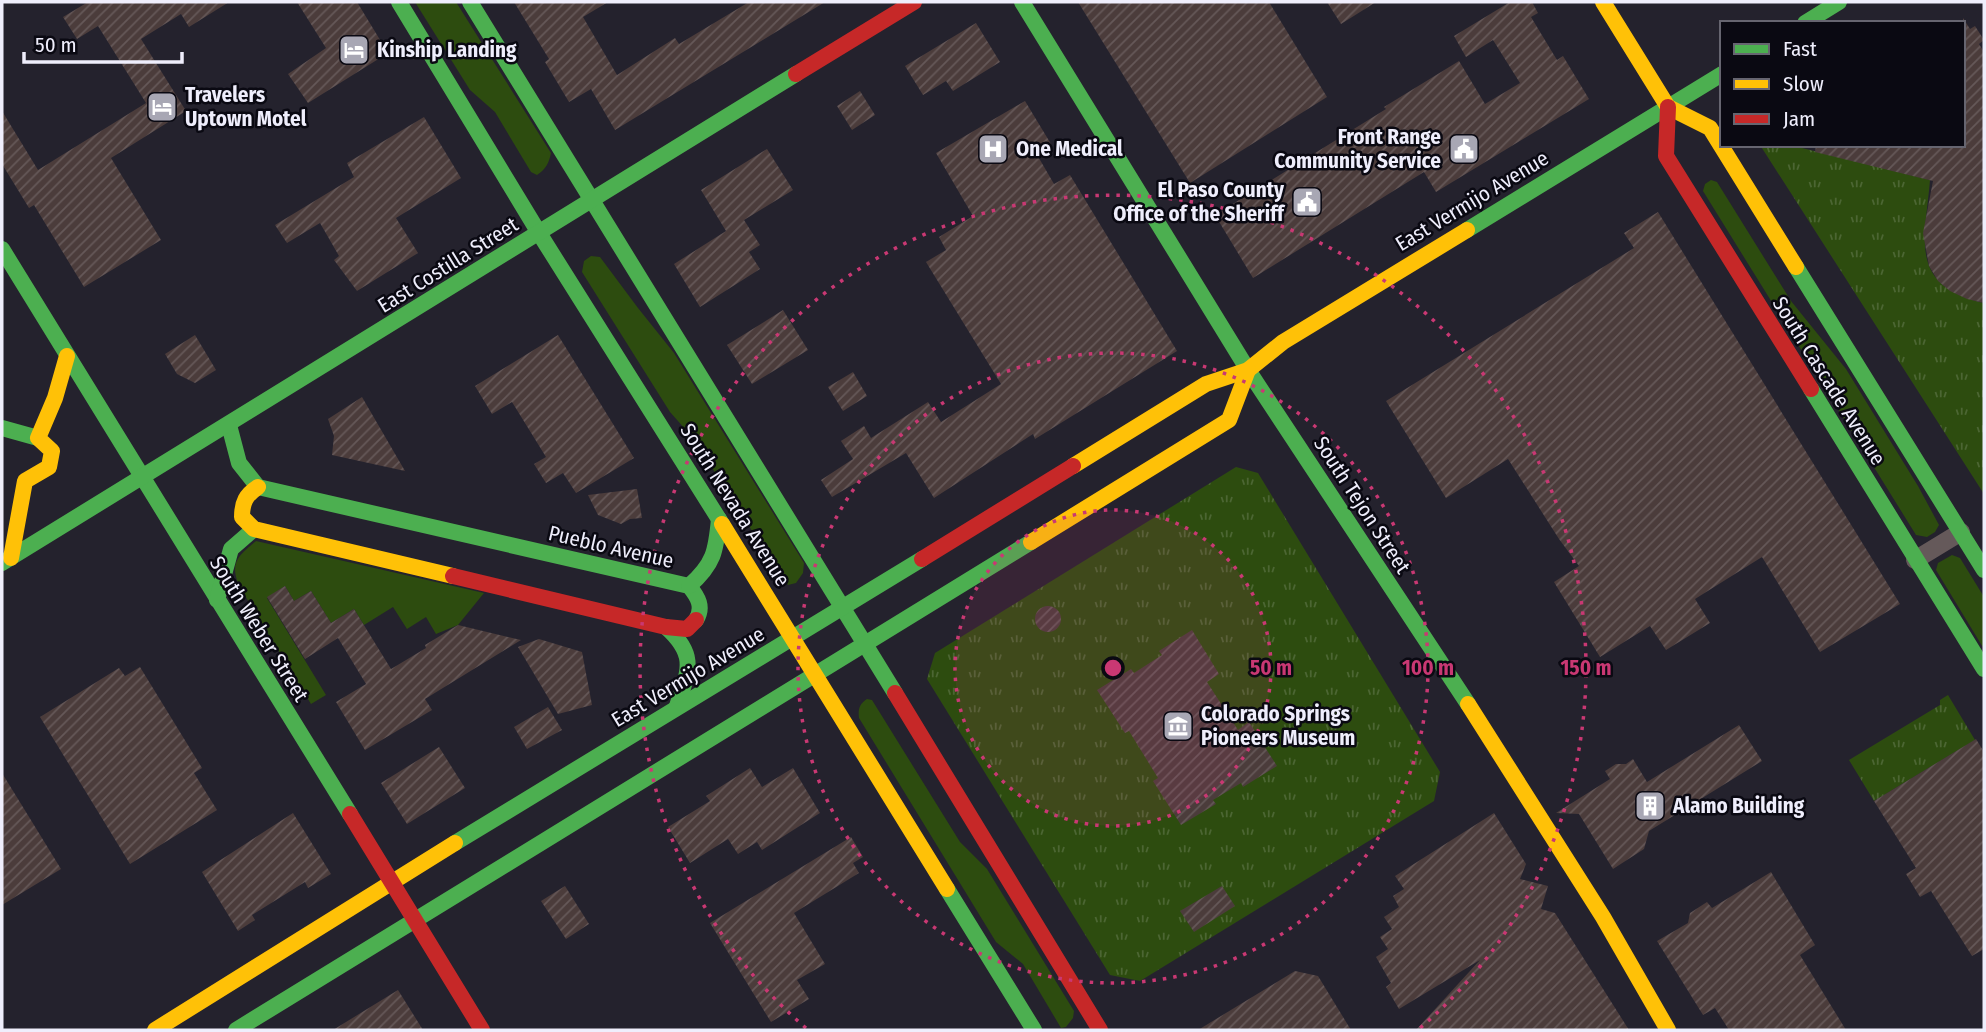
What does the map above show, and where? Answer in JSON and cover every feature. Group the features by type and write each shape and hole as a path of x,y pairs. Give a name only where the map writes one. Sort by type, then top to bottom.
{"street":[{"name":"South Nevada Avenue","path":"399,2 1034,1030"},
{"name":"South Nevada Avenue","path":"470,2 844,608 1100,1030"},
{"name":"East Costilla Street","path":"6,560 142,479 914,2"},
{"name":"South Tejon Street","path":"1022,2 1248,370 1514,774 1668,1030"},
{"path":"1603,2 1668,107"},
{"path":"1808,21 1839,2"},
{"name":"East Vermijo Avenue","path":"155,1030 390,882 677,706 844,608 1206,384 1248,370 1283,342 1720,75"},
{"name":"South Cascade Avenue","path":"1720,144 1710,128 1668,107 1665,156 1984,669"},
{"name":"South Cascade Avenue","path":"1722,147 1984,570"},
{"name":"South Weber Street","path":"2,249 482,1030"},
{"path":"38,438 61,386 67,356"},
{"path":"236,1030 1229,421 1248,370"},
{"path":"217,600 231,549 254,529 242,517 241,505 245,494 258,487 239,463 229,425"},
{"path":"2,428 38,438 52,451 49,467 38,475 19,479 6,560"},
{"name":"Pueblo Avenue","path":"254,529 666,627 687,629 698,621 701,611 700,602 689,586 258,487"},
{"path":"689,586 704,573 716,555 719,519"},
{"path":"1915,560 1961,532"},
{"path":"666,627 682,640 689,658 677,706"}],"green space":[{"path":"415,2 456,2 551,153 547,166 537,175 531,172 495,112 470,90"},
{"path":"1761,147 1798,147 1930,180 1925,241 1932,272 1943,285 1960,295 1984,303 1984,494"},
{"path":"1711,180 1717,182 1791,301 1846,369 1918,486 1939,525 1935,532 1927,537 1916,535 1703,191 1705,184"},
{"path":"591,256 600,257 674,353 804,563 803,573 796,583 788,585 782,578 693,438 670,412 582,272 584,261"},
{"path":"1236,467 1258,473 1440,772 1434,801 1140,981 1110,975 927,679 935,653"},
{"path":"256,541 484,593 458,625 436,634 426,617 407,629 393,607 364,625 354,609 331,623 311,591 294,601 285,586 267,598 326,695 311,704 236,578 237,560"},
{"path":"1952,555 1960,558 1984,597 1984,649 1936,570 1938,563"},
{"path":"1948,695 1975,740 1874,801 1849,760 1940,705 1940,700"},
{"path":"867,699 872,700 960,842 987,869 1074,1011 1073,1018 1066,1027 1061,1028 1023,964 996,942 859,718 860,707"}],"building":[{"path":"88,2 229,2 189,27 181,14 141,39 186,111 111,158 161,240 84,287 34,205 29,208 2,164 2,111 38,170 146,103 98,26 77,39 63,17"},
{"name":"Kinship Landing","path":"297,2 357,2 388,53 308,103 288,74 326,48"},
{"path":"514,2 608,2 583,17 617,75 675,38 679,44 749,2 825,2 615,130 591,89 569,102 545,62 549,59"},
{"path":"1078,2 1269,2 1327,97 1190,183"},
{"path":"1327,2 1376,2 1341,24"},
{"path":"1510,2 1532,2 1538,13 1531,17 1557,60 1563,56 1589,99 1436,192 1424,172 1253,278 1215,215 1459,61 1485,104 1520,83 1493,40 1466,57 1454,36"},
{"path":"1965,21 1970,29 1975,26 1984,40 1979,44 1984,52 1984,303 1950,291 1938,281 1929,266 1923,233 1933,181 1815,152 1816,147 1965,147"},
{"path":"976,23 1000,62 953,91 946,81 923,95 905,66"},
{"path":"860,91 875,115 852,130 837,106"},
{"path":"1025,101 1051,144 1036,153 1054,184 1070,175 1177,351 1035,439 1033,434 934,498 906,453 832,497 821,480 853,459 841,441 864,426 871,438 928,402 941,422 1001,384 926,262 946,250 939,237 973,216 936,153"},
{"path":"424,117 461,178 396,218 418,253 357,291 334,260 339,256 320,223 287,243 275,225 354,177 347,163"},
{"path":"767,149 793,190 744,220 760,245 749,252 760,269 700,307 674,264 726,231 701,190"},
{"path":"1658,212 1900,604 1820,652 1762,557 1695,599 1710,623 1666,650 1650,626 1600,657 1554,582 1579,566 1508,459 1446,498 1386,401 1634,248 1624,233"},
{"path":"783,310 808,350 752,384 727,345"},
{"path":"195,335 216,370 195,383 177,374 165,354"},
{"path":"558,335 634,458 576,493 563,473 546,483 534,464 546,457 512,402 492,414 475,386"},
{"path":"853,372 867,396 843,411 828,387"},
{"path":"362,397 405,471 332,455 334,436 328,419"},
{"path":"637,489 642,518 630,519 621,524 598,515 588,495"},
{"path":"285,586 294,601 311,591 331,623 354,609 391,669 458,625 521,640 425,699 432,710 365,750 336,702 366,684 338,638 305,659 267,597"},
{"path":"1048,606 1057,610 1061,619 1057,628 1048,632 1039,628 1035,619 1039,610"},
{"name":"Colorado Springs Pioneers Museum","path":"1192,630 1219,674 1207,682 1238,730 1249,722 1277,766 1243,787 1241,783 1213,800 1216,804 1181,825 1153,781 1158,778 1129,731 1125,733 1097,690 1131,669 1134,673 1162,655 1159,651"},
{"path":"539,639 582,652 592,705 558,714 518,647"},
{"path":"140,667 202,768 194,773 217,810 130,864 40,717 119,668 125,676"},
{"path":"548,707 562,730 527,749 514,727"},
{"name":"Alamo Building","path":"1739,725 1762,761 1649,831 1644,849 1613,869 1579,814 1556,813 1610,779 1605,771 1616,764 1626,764 1633,759 1647,782"},
{"path":"1976,739 1984,752 1984,949 1972,956 1931,891 1920,897 1906,874 1916,868 1874,801"},
{"path":"439,747 465,788 407,824 381,783"},
{"path":"750,768 762,787 793,768 820,813 762,850 757,842 738,854 728,839 690,863 668,827 710,801 706,796"},
{"path":"2,773 61,869 2,905"},
{"path":"293,813 331,874 308,888 305,882 252,915 255,920 238,931 202,872"},
{"path":"1494,813 1526,864 1520,879 1548,886 1541,909 1555,913 1629,1030 1416,1030 1480,960 1399,1009 1386,987 1391,983 1376,957 1388,949 1380,937 1392,929 1384,917 1399,907 1393,896 1404,889 1395,876"},
{"path":"851,837 863,857 853,863 859,873 794,913 825,964 797,980 809,999 771,1022 710,923"},
{"path":"1771,872 1815,945 1800,955 1846,1030 1729,1030 1715,1008 1703,1015 1657,941 1688,923 1690,913 1707,902 1712,908"},
{"path":"565,886 589,924 566,939 541,901"},
{"path":"1222,886 1235,906 1194,932 1180,911"},
{"path":"1295,971 1318,976 1351,1030 1198,1030"},
{"path":"398,990 423,1030 333,1030"}],"traffic: fast":[{"path":"399,2 539,233 722,524"},
{"path":"470,2 895,693"},
{"path":"1022,2 1248,370 1468,704"},
{"path":"1808,21 1839,2"},
{"path":"2,563 796,74"},
{"path":"1467,230 1720,75"},
{"path":"2,249 350,814"},
{"path":"1796,267 1984,570"},
{"path":"1811,389 1984,669"},
{"path":"229,425 239,463 258,487"},
{"path":"2,428 38,438"},
{"path":"258,487 689,586 699,602 700,611 696,620"},
{"path":"689,586 709,564 717,540 719,519"},
{"path":"217,600 231,549 254,529"},
{"path":"236,1030 1031,542"},
{"path":"455,843 922,559"},
{"path":"666,627 682,646 688,664 677,706"},
{"path":"947,889 1034,1030"}],"traffic: slow":[{"path":"1603,2 1668,107 1710,128 1720,144"},
{"path":"1722,147 1796,267"},
{"path":"1073,466 1206,384 1248,370 1283,342 1467,230"},
{"path":"11,558 25,481 49,467 52,451 38,438 55,398 67,356"},
{"path":"1031,542 1229,420 1248,370"},
{"path":"258,487 246,499 242,512 242,517 254,529 453,576"},
{"path":"722,524 947,889"},
{"path":"1468,704 1603,917 1668,1030"},
{"path":"155,1030 455,843"}],"traffic: jam":[{"path":"796,74 914,2"},
{"path":"1668,107 1666,156 1811,389"},
{"path":"922,559 1073,466"},
{"path":"453,576 666,627 687,629 696,620"},
{"path":"895,693 1100,1030"},
{"path":"350,814 482,1030"}],"place":[{"name":"Kinship Landing","path":"354,50"},
{"name":"Travelers Uptown Motel","path":"162,107"},
{"name":"One Medical","path":"993,149"},
{"name":"Front Range Community Service","path":"1464,149"},
{"name":"El Paso County Office of the Sheriff","path":"1307,202"},
{"name":"Colorado Springs Pioneers Museum","path":"1178,726"},
{"name":"Alamo Building","path":"1650,806"}]}
